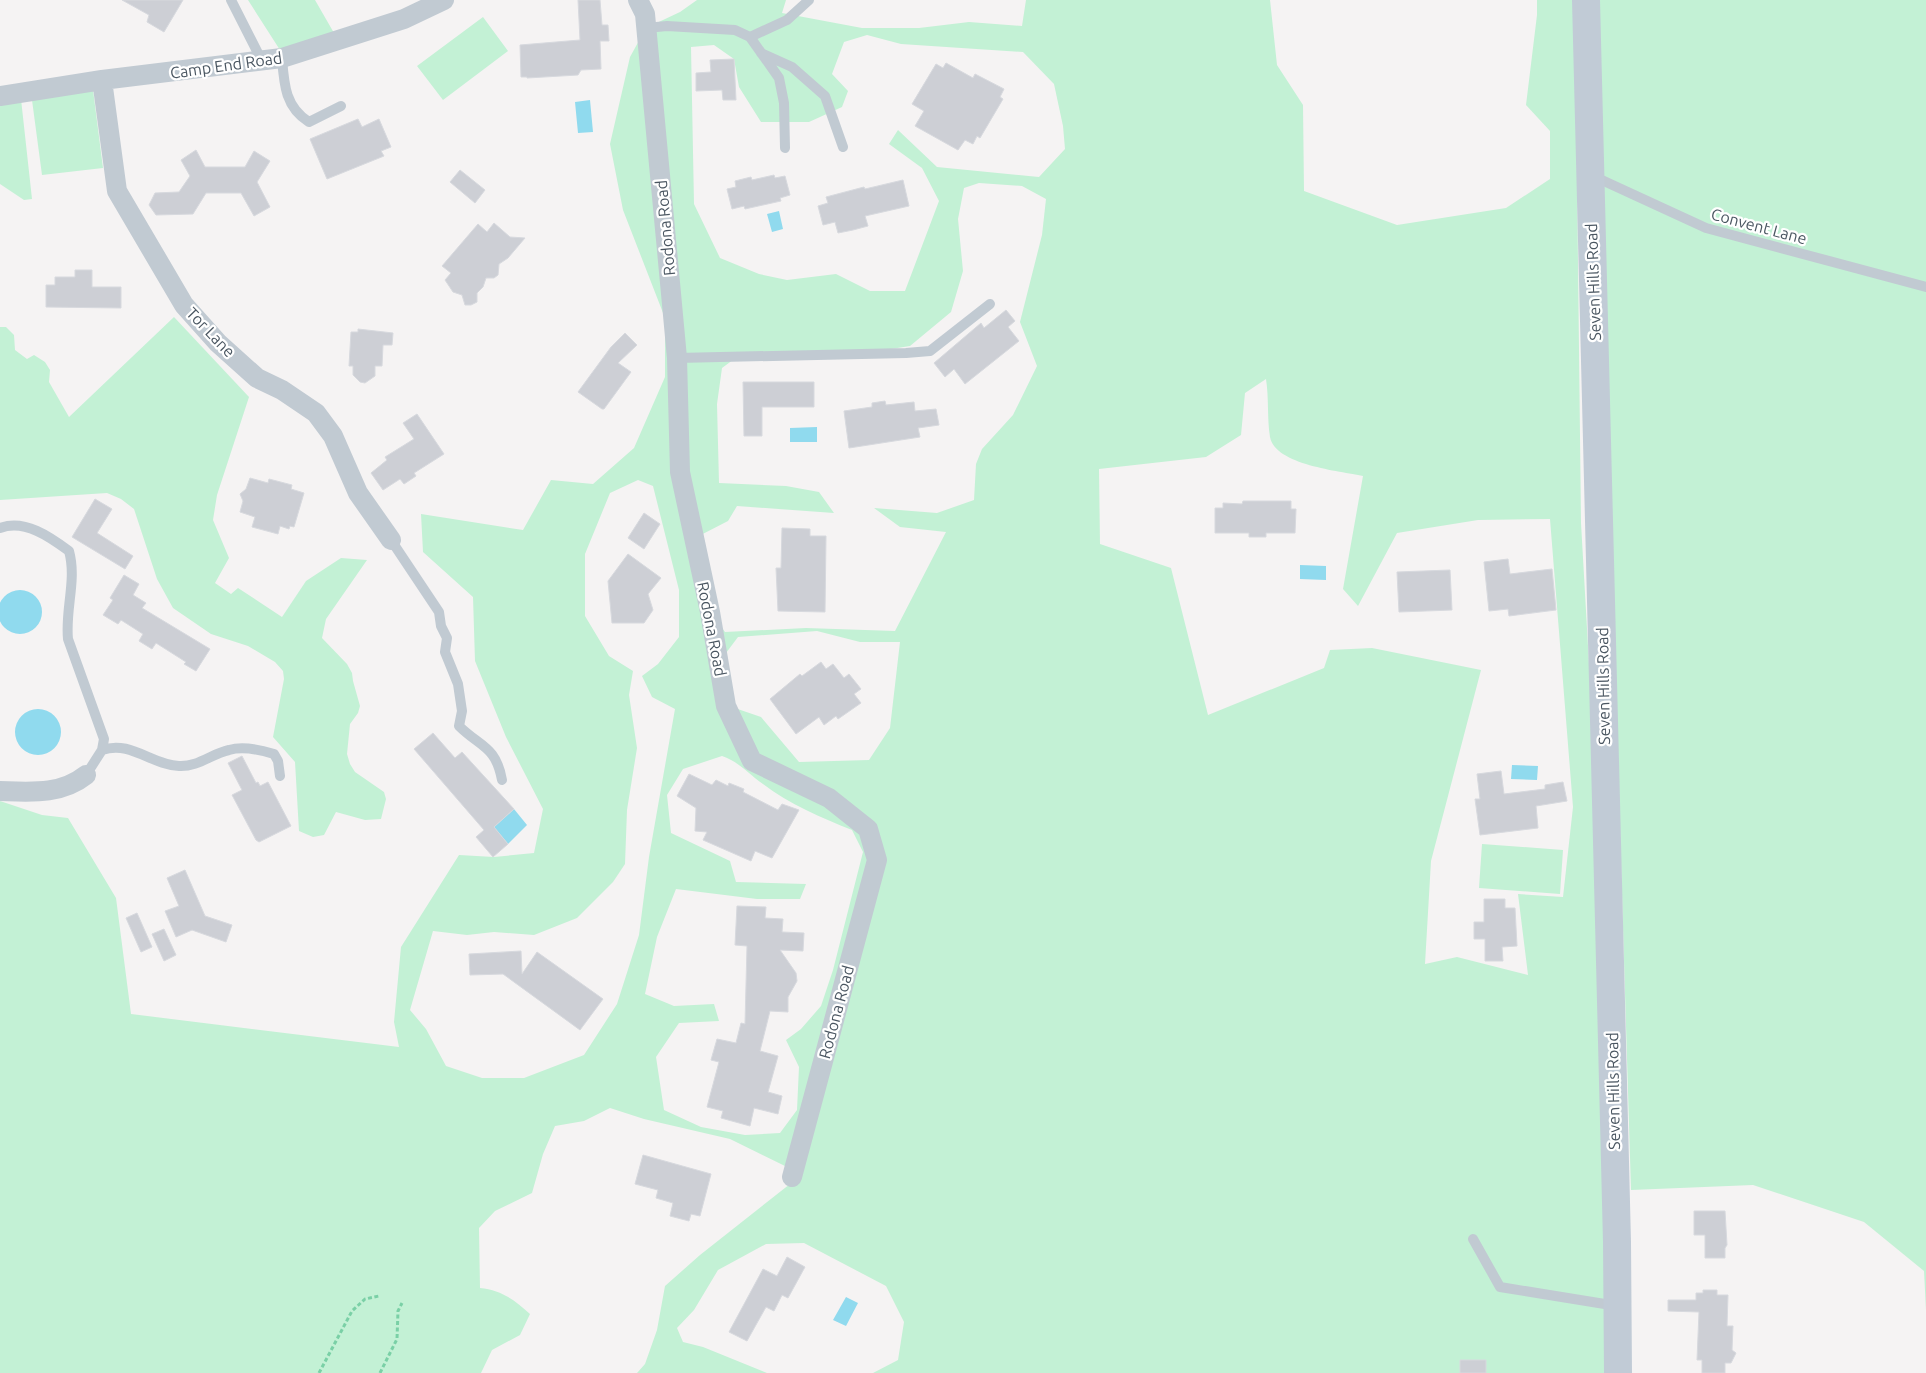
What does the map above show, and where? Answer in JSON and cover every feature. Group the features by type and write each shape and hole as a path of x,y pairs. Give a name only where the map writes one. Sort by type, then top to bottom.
{"main road":[{"name":"Seven Hills Road","path":"1586,0 1618,1306 1618,1373"}],"street":[{"name":"Camp End Road","path":"0,96 102,80 272,60 404,19 444,0"},
{"name":"Rodona Road","path":"638,0 645,14 677,358 680,472 714,631 726,706 752,761 829,798 868,829 877,860 792,1177"},
{"name":"Tor Lane","path":"102,80 117,191 184,305 218,343 257,378 282,390 316,413 333,436 358,493 392,540"},
{"path":"0,791 43,792 74,784 86,774"}],"lane":[{"path":"231,0 272,60 289,102 298,115 309,122 342,106"},
{"path":"750,37 787,20 810,0"},
{"path":"646,28 667,26 735,30 750,37 779,78 784,103 785,148"},
{"path":"760,52 792,67 825,96 843,147"},
{"name":"Convent Lane","path":"1590,174 1706,228 1926,287"},
{"path":"677,358 930,351 990,304"},
{"path":"0,528 17,525 36,530 69,550 73,565 67,626 68,639 104,739 102,750 86,774"},
{"path":"392,540 439,612 441,626 447,638 445,652 458,684 462,711 459,726 469,736 484,745 499,762 502,780"},
{"path":"102,750 124,748 141,752 164,764 178,766 192,766 229,750 265,751 274,754 278,761 280,776"},
{"path":"1472,1240 1500,1288 1618,1306"}],"path":[{"path":"319,1373 352,1311 365,1299 379,1296"},
{"path":"380,1373 397,1339 398,1311 402,1303"}],"green space":[{"path":"248,0 315,0 334,33 280,50"},
{"path":"697,0 786,0 782,13 862,28 919,28 969,22 1022,26 1026,0 1270,0 1277,65 1303,105 1304,191 1397,225 1506,208 1550,179 1550,131 1526,105 1537,15 1537,0 1575,0 1581,523 1597,804 1607,1373 873,1373 898,1360 904,1322 886,1286 804,1243 766,1244 718,1270 694,1310 677,1328 683,1342 703,1347 767,1373 637,1373 645,1364 657,1330 665,1286 700,1255 790,1184 785,1166 730,1139 644,1119 610,1108 584,1121 555,1126 543,1154 532,1193 495,1211 479,1228 480,1288 507,1296 530,1314 520,1335 492,1350 481,1373 0,1373 0,801 42,815 68,818 116,898 131,1014 399,1047 394,1022 401,947 459,855 494,857 534,853 543,809 506,737 475,661 473,597 423,552 421,514 523,530 551,480 593,484 634,448 665,377 665,318 623,210 610,144 630,57 646,28 680,12","holes":["867,35 901,44 1023,52 1054,84 1063,126 1065,149 1039,177 937,167 898,130 889,144 922,168 939,201 905,291 870,291 836,274 787,280 759,274 720,258 694,204 691,47 714,45 734,59 739,87 761,122 809,122 842,107 848,91 832,74 844,42","979,183 1022,186 1046,199 1042,235 1020,322 1037,366 1013,415 982,449 976,464 974,500 937,513 874,508 900,527 946,532 895,631 806,628 725,632 710,612 693,539 728,521 737,506 834,513 819,492 786,486 719,483 717,404 722,368 741,354 866,353 910,346 951,312 963,271 958,219 964,188","1266,379 1269,430 1274,447 1283,454 1310,465 1363,476 1343,589 1358,606 1397,533 1478,520 1550,519 1573,807 1563,897 1518,894 1528,975 1457,957 1425,964 1431,861 1481,670 1372,648 1330,650 1324,668 1208,715 1171,568 1100,544 1099,469 1206,457 1241,435 1245,393","638,480 653,486 679,590 679,637 658,664 642,676 652,697 675,709 649,857 639,935 617,1004 584,1055 524,1078 482,1078 446,1066 426,1029 410,1010 433,931 467,935 494,932 534,935 577,918 613,882 625,864 627,810 637,748 629,695 633,671 609,656 585,616 585,554 610,493","817,631 860,642 900,642 890,728 869,760 799,762 761,717 726,705 720,661 738,637","722,756 739,765 784,798 852,830 863,852 833,970 821,1006 801,1029 786,1040 799,1067 797,1110 780,1133 745,1135 701,1127 664,1110 656,1057 679,1023 719,1021 714,1004 674,1006 645,994 657,937 676,889 757,899 800,899 806,884 736,882 730,861 671,833 667,795 683,769"]},
{"path":"1598,0 1926,0 1926,1310 1924,1271 1864,1222 1753,1185 1631,1190 1598,106"},
{"path":"483,17 508,51 443,100 417,66"},
{"path":"93,90 103,168 42,175 32,100"},
{"path":"21,99 32,199 24,200 0,184 0,103"},
{"path":"174,317 249,397 217,495 213,520 229,558 215,583 231,594 238,588 282,617 306,581 341,558 367,560 326,619 322,638 347,664 352,673 360,706 358,713 350,724 347,754 355,772 384,792 386,799 381,819 365,820 336,812 324,835 313,837 299,831 295,762 273,737 284,679 283,671 275,662 248,646 211,634 173,608 157,579 134,509 121,499 107,493 0,500 0,327 6,327 14,335 15,350 27,359 34,355 45,362 50,370 49,382 69,417"},
{"path":"1482,844 1563,850 1560,894 1479,888"}],"water":[{"path":"590,100 593,132 578,133 575,102"},
{"path":"779,211 783,229 772,232 767,214"},
{"path":"817,427 817,442 790,442 790,428"},
{"path":"1300,565 1326,566 1326,580 1300,579"},
{"path":"24,590 36,596 41,603 41,621 36,628 29,633 16,634 8,631 1,624 -2,608 1,600 8,593"},
{"path":"38,709 51,713 57,719 61,732 57,745 51,751 38,755 25,751 19,745 15,732 19,719 25,713"},
{"path":"1512,765 1538,766 1537,780 1511,779"},
{"path":"514,809 527,825 508,844 494,827"},
{"path":"846,1297 858,1303 846,1326 833,1320"}],"building":[{"path":"122,0 183,0 164,32 147,22 149,15"},
{"path":"578,0 600,0 602,25 608,25 609,41 600,41 601,69 581,70 578,75 521,77 520,45 580,40"},
{"path":"734,59 736,100 723,100 722,90 696,91 696,73 711,72 710,60"},
{"path":"946,63 973,78 975,74 1004,89 1000,97 1003,99 980,138 977,136 973,144 965,140 958,150 915,126 924,111 912,104 936,64 943,68"},
{"path":"358,119 362,127 379,119 391,147 381,151 384,156 327,179 310,139"},
{"path":"196,150 205,167 245,167 254,151 270,161 257,182 270,207 254,216 241,193 206,193 193,214 156,215 149,205 155,193 179,192 190,176 181,160"},
{"path":"460,170 485,190 475,203 450,182"},
{"path":"774,175 775,178 785,176 790,195 780,198 781,201 745,209 744,206 732,209 727,189 736,187 735,181 751,177 752,180"},
{"path":"903,180 909,206 865,216 868,226 853,230 838,233 835,222 823,225 818,206 828,203 826,197 864,187 865,189"},
{"path":"494,223 510,237 525,238 508,258 499,264 498,275 494,278 486,278 483,287 477,293 477,302 465,305 462,295 453,292 445,280 451,273 442,266 478,224 487,232"},
{"path":"75,270 92,270 92,287 121,287 121,308 46,307 46,285 55,285 55,277 75,277"},
{"path":"1006,310 1015,321 1008,327 1019,341 965,384 954,369 945,377 934,363 981,323 984,328"},
{"path":"358,329 393,333 392,345 383,345 382,366 375,366 375,376 365,383 360,382 353,375 353,366 349,366 351,332 358,332"},
{"path":"625,333 637,345 618,363 631,372 604,409 602,409 578,392 611,347"},
{"path":"743,382 814,382 814,407 762,407 762,436 744,436"},
{"path":"885,401 886,405 914,402 915,411 936,409 939,425 918,428 920,437 849,448 844,411 872,407 872,403"},
{"path":"417,414 444,454 414,473 416,476 404,484 400,479 383,490 371,473 387,460 385,457 414,439 403,423"},
{"path":"250,478 268,483 269,479 292,485 291,489 304,493 294,527 290,526 289,529 280,526 278,534 252,527 255,517 240,512 243,501 240,494 246,489"},
{"path":"95,499 112,509 97,533 133,556 125,569 72,537"},
{"path":"1243,501 1291,501 1291,509 1296,509 1295,533 1266,533 1266,537 1249,537 1249,533 1215,533 1215,508 1223,508 1223,503 1242,504"},
{"path":"644,513 660,524 644,549 628,538"},
{"path":"782,528 810,529 810,536 826,536 825,612 778,611 776,568 781,568"},
{"path":"628,554 661,578 648,594 653,610 644,623 612,623 608,581"},
{"path":"1508,559 1510,574 1552,569 1556,610 1509,616 1508,609 1489,611 1484,562"},
{"path":"1450,570 1452,610 1399,612 1397,572"},
{"path":"124,575 139,584 133,595 146,603 142,608 210,649 196,671 184,664 186,662 156,643 152,649 139,641 143,634 121,620 118,624 103,615 113,600 110,598"},
{"path":"821,662 826,669 833,664 844,678 849,674 861,689 854,694 861,703 838,719 836,716 824,725 819,717 796,734 770,699 800,674 802,676"},
{"path":"433,733 455,758 462,752 514,809 494,827 508,844 493,857 476,837 484,830 414,749"},
{"path":"242,756 256,783 258,782 260,786 268,782 291,826 259,842 256,840 232,795 242,790 228,763"},
{"path":"1501,771 1504,794 1545,789 1545,785 1563,782 1567,801 1536,806 1538,828 1480,835 1475,799 1480,799 1477,774"},
{"path":"689,774 712,785 716,780 728,786 729,783 744,789 743,792 778,810 782,804 799,810 772,858 755,851 751,861 703,840 707,832 695,831 696,808 677,796"},
{"path":"185,870 205,916 232,925 226,942 192,930 176,937 165,911 179,906 167,878"},
{"path":"1484,899 1505,899 1505,908 1515,908 1517,946 1502,947 1503,961 1485,961 1485,939 1474,939 1474,922 1484,922"},
{"path":"737,906 766,907 765,918 783,919 782,932 804,933 803,951 780,950 796,973 797,981 788,997 788,1012 770,1011 760,1051 778,1056 768,1092 782,1096 778,1114 754,1108 750,1126 721,1118 723,1111 707,1107 719,1062 711,1060 717,1039 736,1043 741,1023 745,1024 747,946 735,945"},
{"path":"137,913 152,947 141,952 126,918"},
{"path":"164,929 176,955 164,961 152,934"},
{"path":"521,951 522,974 537,952 603,999 580,1030 503,974 470,975 469,954"},
{"path":"643,1155 711,1174 700,1216 691,1214 689,1221 670,1216 673,1203 656,1198 658,1190 635,1184"},
{"path":"1694,1211 1725,1211 1727,1245 1725,1248 1725,1258 1705,1258 1705,1235 1694,1235"},
{"path":"787,1257 805,1267 788,1298 782,1295 774,1311 766,1307 747,1341 729,1332 763,1269 777,1276"},
{"path":"1703,1290 1717,1290 1717,1295 1728,1295 1727,1326 1733,1326 1732,1350 1736,1353 1731,1363 1725,1363 1725,1373 1702,1373 1702,1360 1697,1360 1699,1312 1668,1311 1668,1300 1696,1300 1696,1293 1703,1293"},
{"path":"1460,1360 1486,1360 1486,1373 1460,1373"}]}
